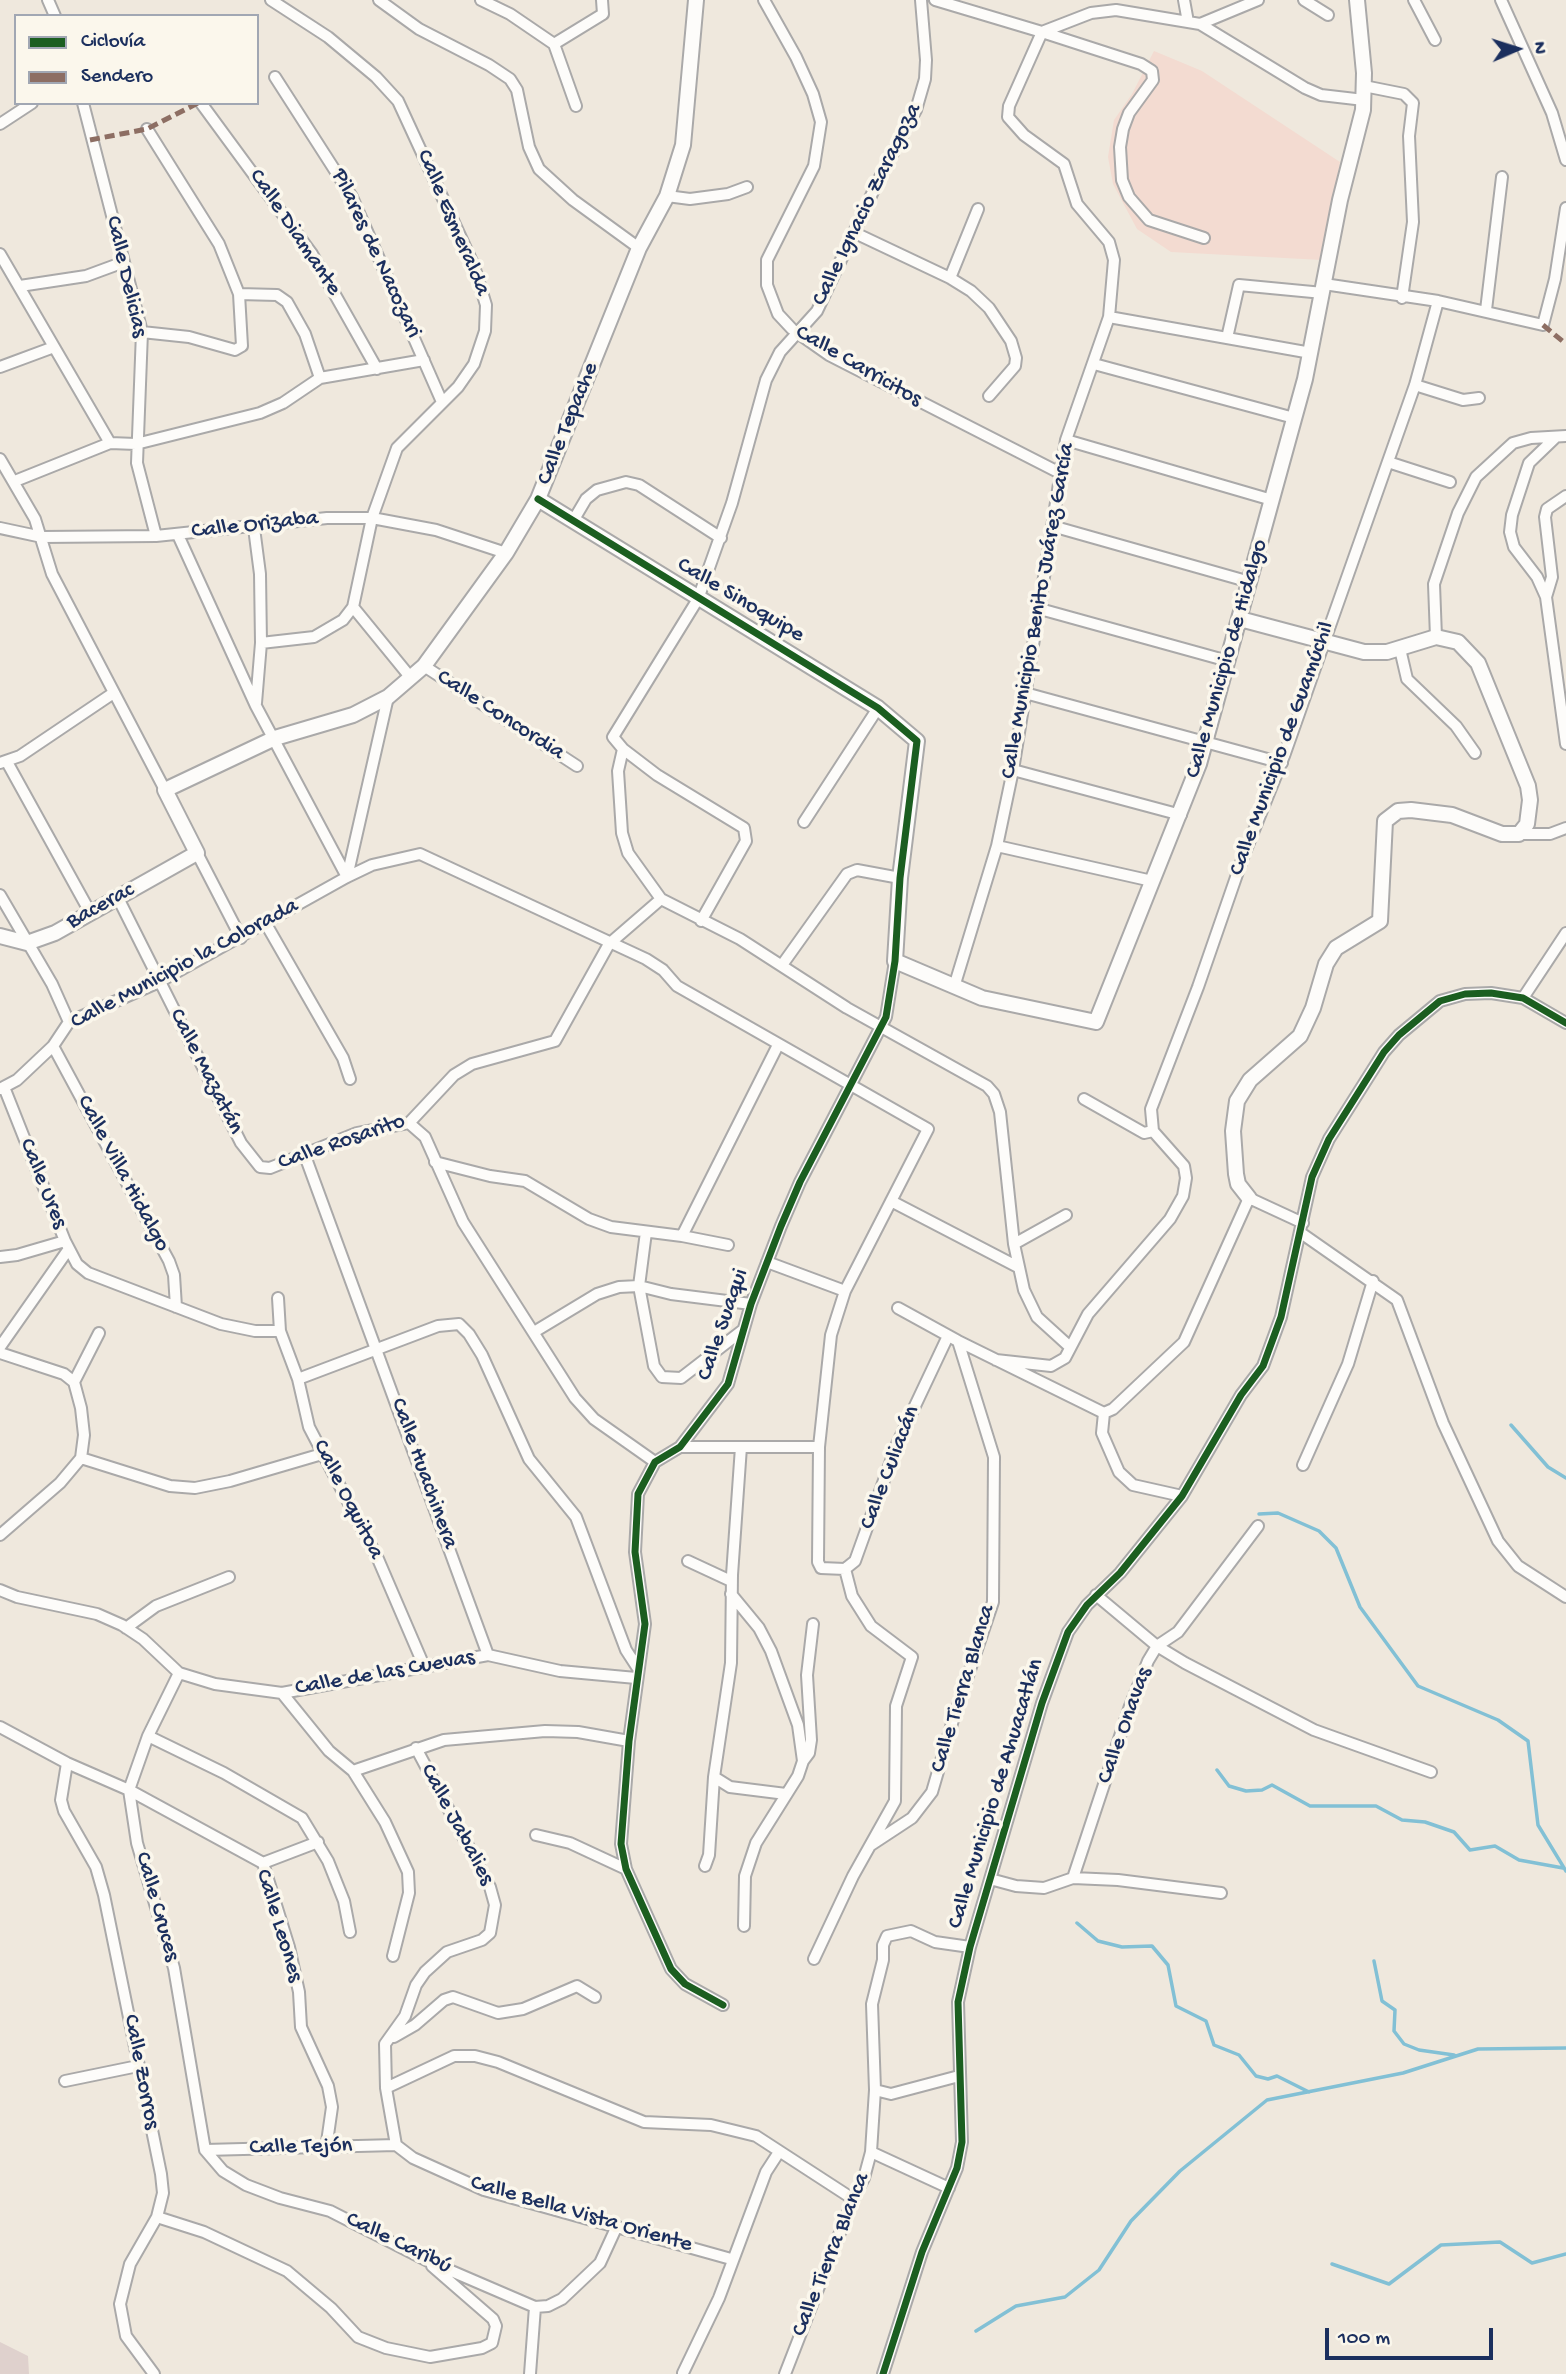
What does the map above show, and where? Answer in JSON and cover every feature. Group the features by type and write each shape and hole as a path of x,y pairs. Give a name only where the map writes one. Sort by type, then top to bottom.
{"street":[{"name":"Calle Esmeralda","path":"271,0 328,37 376,77 398,101 474,266 486,304 485,331 474,364 458,387 397,448 372,518 354,607"},
{"path":"379,0 419,29 489,65 510,79 517,90 529,147 539,169 573,200 639,248"},
{"path":"481,0 510,14 554,44 576,106"},
{"path":"554,44 604,14 602,0"},
{"name":"Calle Tepache","path":"164,790 275,738 323,726 388,697 424,666 506,553 538,499 639,248 667,196 683,145 696,0"},
{"name":"Calle Carricitos","path":"764,0 796,57 813,94 821,121 814,166 767,260 771,300 785,323 830,355 900,394 1060,473"},
{"name":"Calle Ignacio Zaragoza","path":"623,749 613,737 698,599 721,538 766,380 780,352 817,311 922,94 926,60 921,0"},
{"path":"935,0 1141,64 1152,71 1153,77 1129,113 1123,129 1120,147 1122,180 1129,197 1149,220 1204,238"},
{"path":"1184,0 1188,22"},
{"path":"1200,24 1258,0"},
{"path":"1304,0 1328,15"},
{"name":"Calle Municipio de Hidalgo","path":"954,986 999,1002 1096,1023 1181,815 1206,742 1311,353 1364,93 1357,0"},
{"path":"1415,0 1435,40"},
{"path":"1502,1 1552,113 1566,160"},
{"path":"1042,32 1077,17 1105,11 1200,24 1321,95 1404,94 1411,99 1409,136 1413,222 1402,298"},
{"name":"Calle Municipio Benito Juárez García","path":"954,986 997,846 1013,770 1066,440 1109,317 1114,260 1109,242 1077,204 1064,164 1014,127 1008,117 1009,106 1042,32"},
{"name":"Pilares de Nacozari","path":"275,77 352,197 442,402"},
{"path":"0,124 29,105"},
{"name":"Calle Delicias","path":"84,105 142,332 137,463 156,536"},
{"name":"Calle Diamante","path":"202,105 312,254 377,369"},
{"path":"142,332 189,337 235,350 242,346 239,293 219,244 147,130"},
{"path":"1486,310 1502,177"},
{"path":"667,196 690,199 710,197 747,187"},
{"path":"1227,338 1239,285 1324,289 1438,301 1544,324 1555,279 1566,208"},
{"path":"950,278 978,209"},
{"path":"855,233 950,278 971,291 989,308 1014,350 1014,366 989,396"},
{"path":"0,254 110,443"},
{"path":"20,286 86,276 124,262"},
{"path":"239,293 277,295 287,302 304,334 320,378"},
{"name":"Calle Municipio de Guamúchil","path":"1153,1130 1151,1109 1202,977 1242,860 1282,763 1415,385 1438,301"},
{"path":"1109,317 1311,353"},
{"path":"0,366 54,347"},
{"path":"15,481 110,443 136,444 260,413 283,403 320,378 424,360"},
{"path":"1094,364 1294,418"},
{"path":"1415,385 1463,400 1479,398"},
{"path":"1561,437 1529,463 1510,526 1514,547 1537,577 1546,597 1566,744"},
{"path":"1436,637 1434,584 1466,493 1494,458 1513,443 1531,438 1561,437"},
{"path":"1066,440 1272,500"},
{"path":"0,459 15,481 42,537 52,574 112,694 241,938"},
{"path":"1388,462 1450,482"},
{"path":"573,521 586,499 597,490 626,482 639,485 721,538"},
{"path":"1546,597 1552,577 1545,517 1547,509 1566,496"},
{"name":"Calle Sinoquipe","path":"538,499 878,708 917,741"},
{"name":"Calle Orizaba","path":"0,528 42,537 156,536 254,528 327,518 372,518 436,530 506,553"},
{"path":"1052,526 1250,582"},
{"path":"254,528 260,574 261,643 256,706"},
{"path":"178,535 256,706 347,877"},
{"path":"261,643 314,637 343,620 354,607"},
{"name":"Calle Concordia","path":"354,607 411,678"},
{"path":"1040,609 1228,661"},
{"path":"1240,619 1364,652 1400,649 1436,637 1458,642 1478,663 1528,786 1529,813 1520,834"},
{"path":"1400,649 1407,680 1456,726 1475,753"},
{"name":"Calle Concordia","path":"424,666 577,766"},
{"path":"1025,693 1282,763"},
{"path":"91,914 4,763 112,694"},
{"path":"347,877 388,697"},
{"path":"804,822 878,708"},
{"name":"Calle Suaqui","path":"655,1462 680,1447 728,1384 751,1304 800,1182 881,1028 895,961 900,878 917,741"},
{"path":"701,921 746,841 744,828 657,775 623,749 618,771 622,833 628,853 662,899 701,921 740,939 881,1028 987,1086 994,1094 1000,1112 1014,1244 1024,1290 1037,1317 1070,1347"},
{"path":"1013,770 1181,815"},
{"path":"1566,828 1550,834 1502,834 1452,816 1411,810 1398,811 1385,821 1380,921 1336,948 1326,964 1310,1017 1300,1036 1250,1080 1237,1101 1233,1131 1238,1184 1249,1198 1302,1228 1401,1307 1443,1423 1498,1541 1518,1566 1566,1597"},
{"path":"997,846 1152,881"},
{"name":"Bacerac","path":"27,943 55,933 91,914 197,853"},
{"name":"Calle Municipio la Colorada","path":"2,1088 17,1080 53,1046 69,1022 159,982 372,865 420,854 445,863 646,960 663,970 677,986 928,1129 891,1201"},
{"path":"782,965 847,874 857,870 900,878"},
{"path":"0,895 52,984 69,1022"},
{"name":"Calle Mazatán","path":"118,898 241,1143 260,1167"},
{"name":"Calle Rosarito","path":"260,1167 270,1168 357,1133 409,1123 454,1075 472,1064 555,1041 609,944 662,899"},
{"path":"266,924 343,1058 350,1079"},
{"path":"0,936 27,943"},
{"path":"1523,998 1564,940"},
{"path":"895,961 954,986"},
{"name":"Calle Municipio de Ahuacatlán","path":"883,2374 922,2252 949,2189 962,2142 958,2001 970,1947 1042,1703 1072,1624 1128,1564 1182,1496 1241,1395 1269,1354 1302,1228 1312,1177 1329,1139 1369,1074 1399,1035 1440,1001 1450,997 1490,993 1523,998 1566,1023"},
{"path":"682,1236 778,1045"},
{"name":"Calle Villa Hidalgo","path":"53,1046 169,1261 174,1275 176,1307"},
{"name":"Calle Ures","path":"2,1088 66,1246"},
{"path":"996,1360 1051,1366 1065,1358 1088,1314 1170,1219 1185,1187 1185,1171 1181,1160 1153,1130 1144,1133 1084,1099"},
{"path":"409,1123 417,1127 425,1137 463,1222 575,1398 594,1419 655,1462 638,1494 635,1552 645,1624 637,1672 621,1826 626,1870 671,1969 685,1984 723,2005"},
{"name":"Calle Huachinera","path":"304,1153 488,1655"},
{"path":"435,1162 490,1177 525,1181 589,1219 611,1227 728,1245"},
{"path":"1182,1496 1133,1485 1119,1472 1102,1433 1108,1411 1188,1336 1249,1198"},
{"path":"814,1959 896,1796 896,1706 912,1657 871,1626 852,1596 845,1569 821,1568 818,1562 819,1447 828,1353 845,1291 891,1201 1018,1267"},
{"path":"1014,1244 1066,1215"},
{"path":"646,1232 639,1286 654,1366 662,1377 681,1378 743,1329"},
{"path":"66,1246 77,1264 88,1273 221,1324 255,1331 279,1331"},
{"path":"0,1257 66,1246"},
{"path":"0,1347 66,1246"},
{"path":"766,1262 845,1291"},
{"path":"1303,1465 1348,1364 1373,1282"},
{"path":"534,1332 597,1294 619,1287 639,1286 671,1294 751,1304"},
{"name":"Calle Oquitoa","path":"278,1298 279,1331 298,1379 309,1427 378,1559 424,1666"},
{"path":"898,1308 953,1339 1108,1411"},
{"path":"298,1379 438,1325 459,1324 469,1334 493,1377 529,1459 576,1517 626,1650 637,1672"},
{"path":"74,1382 99,1333"},
{"name":"Calle Culiacán","path":"845,1569 855,1561 897,1444 953,1339"},
{"name":"Calle Tierra Blanca","path":"871,1845 912,1818 932,1792 993,1602 994,1457 953,1339"},
{"path":"0,1353 64,1374 74,1382 84,1435 81,1458 60,1482 0,1535"},
{"path":"680,1447 819,1447"},
{"path":"705,1866 709,1855 714,1777 731,1663 731,1581 741,1447"},
{"path":"81,1458 170,1486 195,1488 230,1481 322,1454"},
{"name":"Calle Onavas","path":"1073,1878 1130,1706 1157,1646 1178,1632 1258,1525"},
{"path":"688,1561 731,1581"},
{"path":"126,1628 156,1606 229,1577"},
{"path":"0,1590 17,1597 97,1614 143,1639 178,1673"},
{"path":"731,1594 759,1629 771,1651 798,1725 803,1761"},
{"path":"1097,1595 1157,1646 1314,1730 1431,1772"},
{"path":"744,1926 745,1876 756,1843 809,1753 811,1740 807,1675 813,1623"},
{"path":"488,1655 560,1671 637,1672"},
{"name":"Calle de las Cuevas","path":"178,1673 215,1684 282,1693 488,1655"},
{"name":"Calle Cruces","path":"178,1673 149,1736 129,1790 137,1843 174,1968 205,2150"},
{"path":"282,1693 329,1751 353,1771 385,1822 408,1872 408,1893 393,1956"},
{"name":"Calle Leones","path":"0,1727 67,1763 129,1790 263,1863 289,1947 299,1992 301,2028 328,2086 332,2107 326,2149"},
{"path":"353,1771 444,1740 545,1731 578,1732 629,1741"},
{"path":"149,1736 281,1803 302,1818 318,1842 344,1901 350,1932"},
{"name":"Calle Jabalies","path":"396,2146 386,2088 383,2056 385,2044 391,2038 425,1972 447,1952 482,1940 490,1933 495,1921 495,1905 490,1887 416,1748"},
{"name":"Calle Zorros","path":"67,1763 61,1800 64,1811 96,1867 104,1895 161,2174 163,2193 157,2217 130,2264 120,2304 125,2336 154,2374"},
{"path":"714,1777 730,1787 786,1794"},
{"path":"536,1835 570,1843 626,1870"},
{"path":"263,1863 318,1842"},
{"path":"990,1879 1016,1886 1044,1888 1073,1878 1221,1893"},
{"name":"Calle Tierra Blanca","path":"785,2374 853,2199 864,2178 871,2152 874,2090 872,2004 883,1960 883,1945 887,1936 911,1931 935,1942 970,1947"},
{"path":"391,2038 415,2025 444,2000 453,1997 498,2013 523,2009 577,1986 595,1997"},
{"path":"386,2088 454,2056 475,2056 644,2122 711,2125 755,2136 853,2199"},
{"path":"65,2081 138,2066"},
{"path":"874,2090 891,2094 959,2076"},
{"name":"Calle Tejón","path":"205,2150 396,2146"},
{"name":"Calle Bella Vista Oriente","path":"396,2146 413,2158 484,2190 731,2259"},
{"name":"Calle Caribú","path":"205,2150 223,2171 246,2185 280,2198 330,2210 428,2261 535,2307"},
{"path":"682,2373 719,2298 731,2259 766,2172 779,2152"},
{"path":"871,2152 949,2189"},
{"path":"157,2217 204,2232 287,2271 331,2308 358,2337 386,2348 430,2357 482,2348 492,2343 496,2326 493,2319 454,2288 428,2261"},
{"path":"530,2374 535,2307 548,2306 562,2299 600,2263 617,2226"}],"shaded area":[{"path":"1154,51 1202,71 1340,162 1322,260 1171,252 1137,229 1113,184 1108,157 1114,120 1132,94"},
{"path":"0,2342 28,2356 29,2374 0,2374"}],"waterway":[{"path":"1511,1425 1548,1467 1566,1478"},
{"path":"1259,1514 1278,1513 1319,1531 1336,1548 1360,1607 1418,1686 1498,1720 1528,1741 1538,1825 1566,1871"},
{"path":"1217,1770 1229,1786 1246,1791 1262,1790 1272,1785 1310,1806 1376,1806 1402,1820 1425,1822 1454,1832 1470,1850 1495,1846 1519,1860 1563,1868"},
{"path":"1077,1923 1098,1941 1122,1947 1152,1946 1168,1965 1176,2006 1206,2021 1214,2045 1239,2055 1256,2076 1268,2079 1277,2076 1309,2092"},
{"path":"1374,1961 1382,2001 1395,2010 1394,2031 1404,2044 1419,2050 1454,2055"},
{"path":"976,2331 1016,2306 1065,2297 1099,2270 1131,2221 1180,2171 1267,2100 1403,2073 1478,2049 1566,2048"},
{"path":"1332,2264 1389,2284 1441,2245 1500,2242 1532,2263 1566,2254"}],"marked path":[{"path":"90,140 147,129 194,105"},
{"path":"1543,325 1566,344"}],"cycle path":[{"path":"538,499 878,708 917,741 900,878 895,961 886,1017 800,1182 781,1226 751,1304 728,1384 680,1447 655,1462 638,1494 635,1552 645,1624 629,1741 621,1844 626,1869 671,1969 685,1984 723,2005"},
{"path":"883,2374 922,2252 957,2168 962,2142 958,2002 970,1947 1042,1703 1068,1632 1087,1605 1120,1573 1182,1496 1241,1395 1263,1366 1281,1317 1312,1177 1329,1139 1384,1052 1399,1035 1440,1001 1465,994 1491,993 1523,998 1566,1023"}]}
